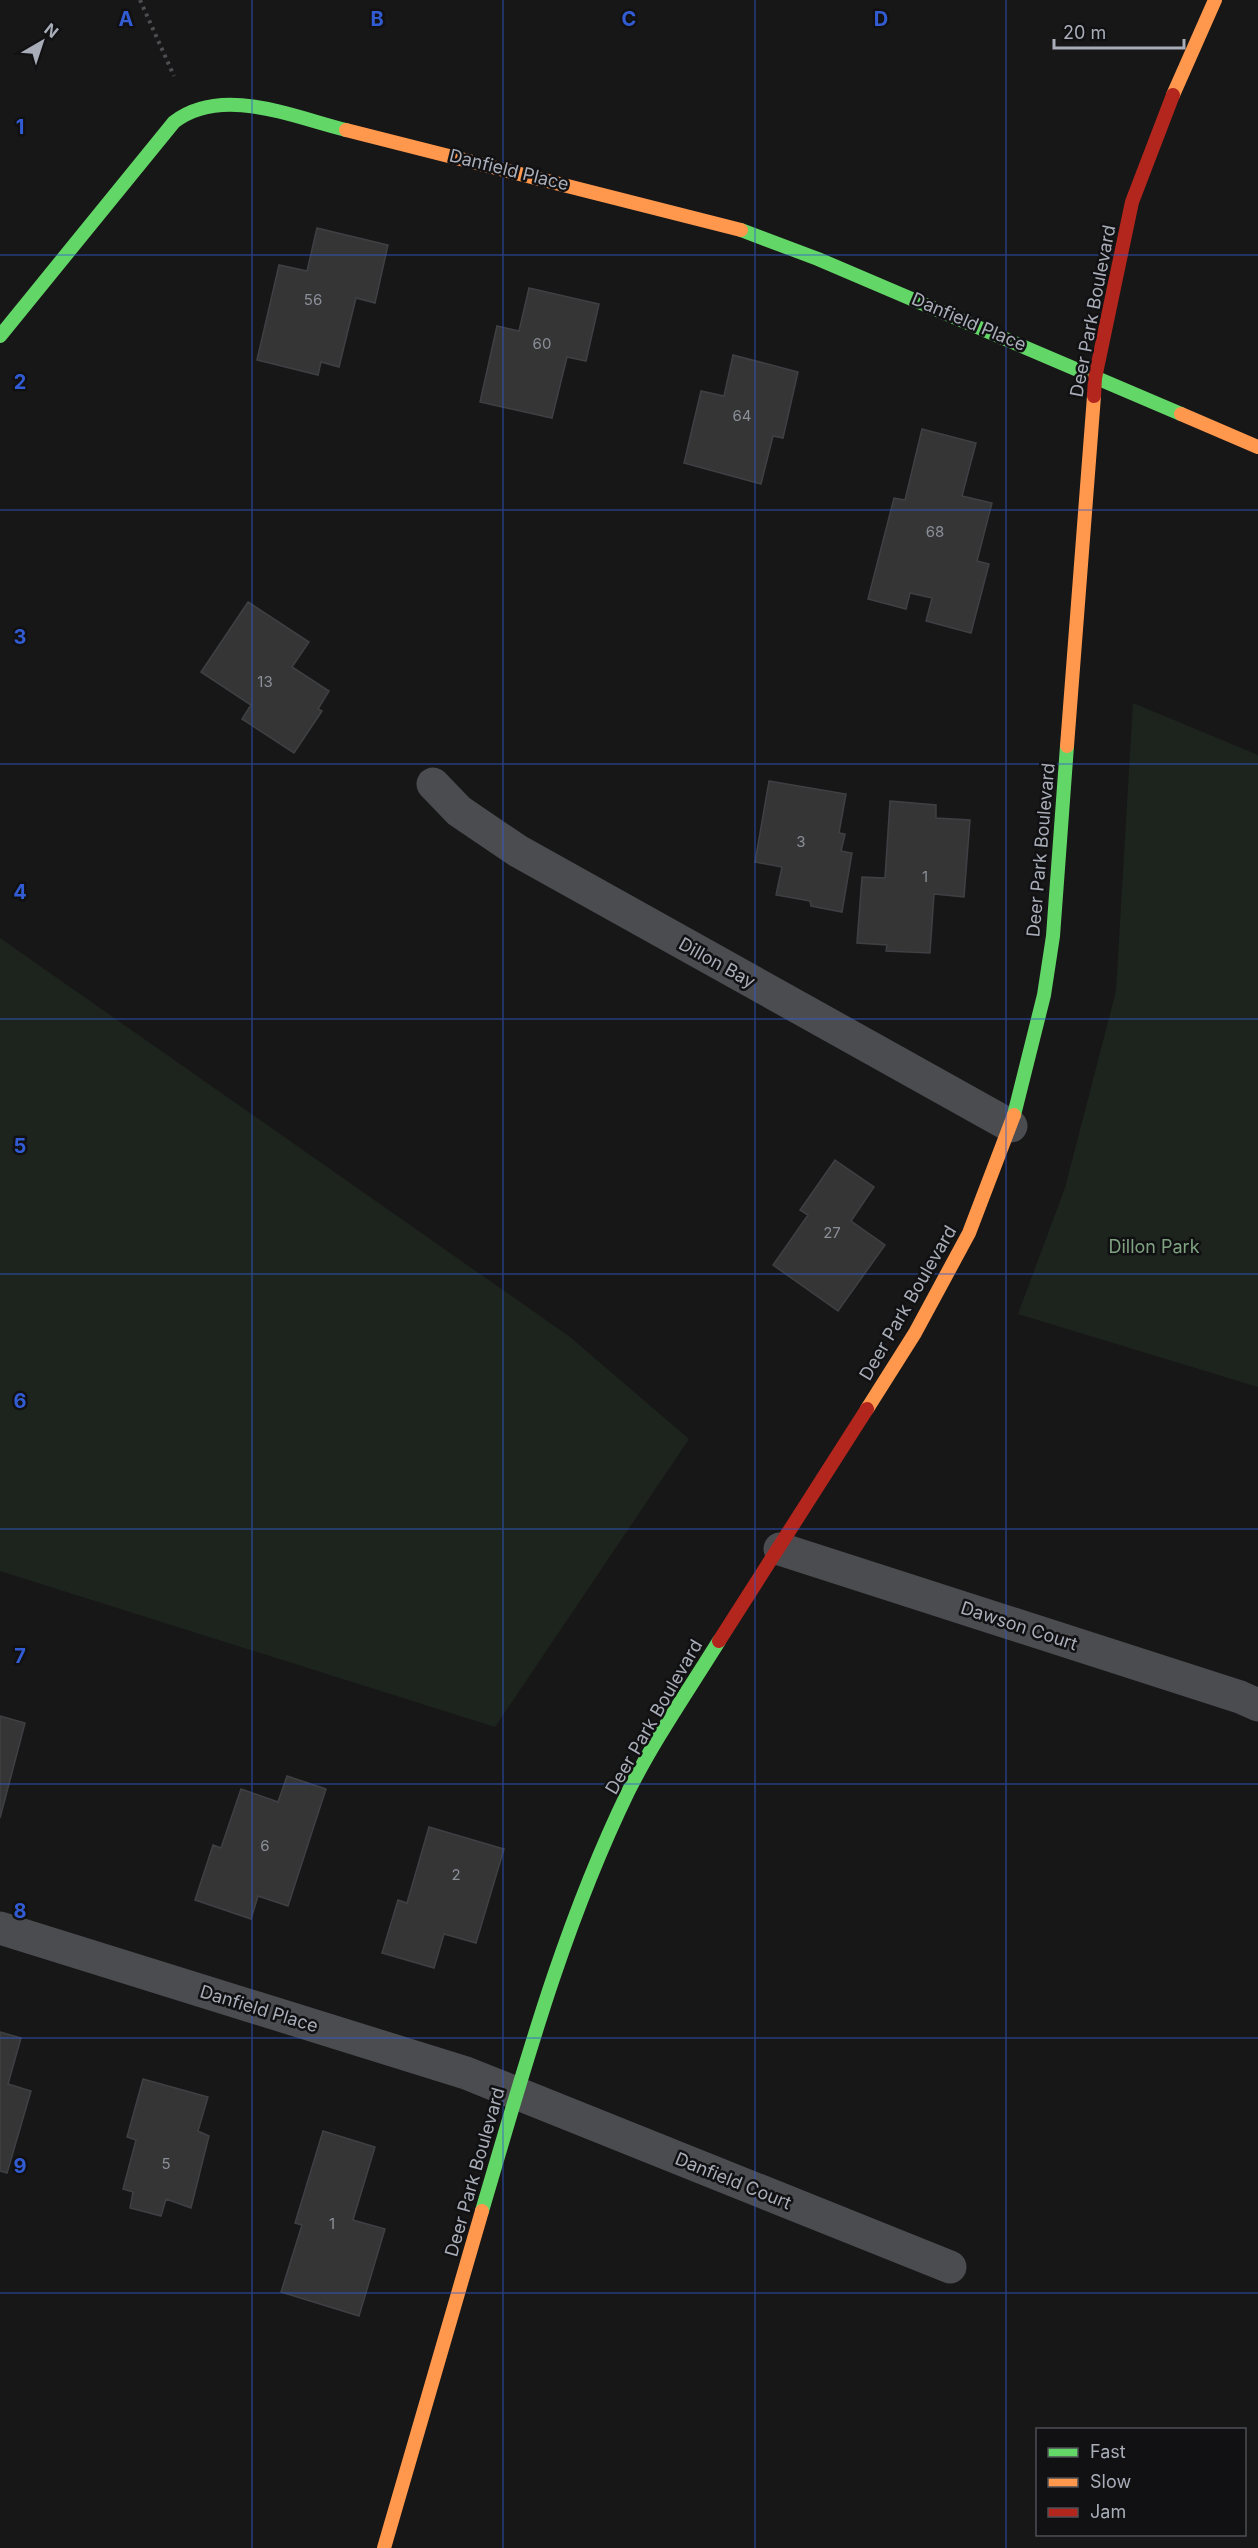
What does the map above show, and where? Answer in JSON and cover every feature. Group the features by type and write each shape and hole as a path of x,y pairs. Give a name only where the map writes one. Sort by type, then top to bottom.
{"street":[{"name":"Deer Park Boulevard","path":"384,2548 517,2092 570,1928 629,1791 693,1682 780,1549 943,1284 969,1233 1011,1126 1044,995 1053,936 1095,378 1132,202 1178,83 1215,0"},
{"name":"Danfield Place","path":"189,110 217,104 240,104 264,109 739,229 818,259 1026,346 1258,447"},
{"path":"0,336 161,136 189,110"},
{"name":"Dillon Bay","path":"433,784 459,811 518,852 1011,1126"},
{"name":"Dawson Court","path":"780,1549 1240,1697 1258,1705"},
{"name":"Danfield Place","path":"0,1928 466,2073 517,2092"},
{"name":"Danfield Court","path":"517,2092 565,2114 950,2267"}],"path":[{"path":"140,0 189,110"}],"green space":[{"name":"Dillon Park","path":"1133,703 1258,755 1258,1387 1018,1314 1065,1188 1116,991"},
{"path":"0,938 570,1337 689,1439 495,1727 0,1571"}],"building":[{"path":"317,228 388,245 375,303 356,298 339,367 321,362 318,375 257,360 279,265 307,271"},
{"path":"529,288 599,304 586,361 567,357 552,418 480,402 497,326 519,331"},
{"path":"733,355 798,372 783,438 773,436 761,484 684,463 701,391 724,396"},
{"path":"922,429 976,443 962,496 992,503 977,561 989,564 971,633 926,621 932,598 910,593 906,609 868,599 894,498 905,500"},
{"path":"248,602 309,642 292,667 329,691 318,709 322,711 294,753 242,719 251,705 201,672"},
{"path":"769,781 846,794 839,833 845,834 841,851 852,853 842,912 811,906 810,901 776,895 782,867 755,862"},
{"path":"890,801 936,805 936,818 970,820 964,897 934,894 930,953 886,951 887,945 857,943 862,877 885,878"},
{"path":"835,1160 874,1187 851,1221 885,1245 838,1311 773,1265 808,1215 800,1210"},
{"path":"0,1716 25,1723 0,1818"},
{"path":"287,1776 326,1789 288,1906 258,1896 251,1919 195,1900 213,1845 221,1848 241,1789 278,1802"},
{"path":"429,1827 504,1849 476,1943 444,1934 434,1968 382,1953 398,1900 407,1903"},
{"path":"0,2032 21,2038 8,2084 31,2091 7,2173 0,2171"},
{"path":"143,2079 208,2097 198,2131 209,2136 191,2208 166,2199 161,2216 130,2208 133,2192 123,2189 136,2140 127,2137"},
{"path":"323,2131 375,2147 353,2220 385,2229 359,2316 281,2292 302,2225 295,2223"}],"traffic: fast":[{"path":"0,336 174,122 193,111 214,106 236,105 281,112 346,130"},
{"path":"741,230 818,259 1181,414"},
{"path":"1014,1115 1044,995 1053,936 1067,746"},
{"path":"482,2211 546,1998 605,1843 628,1792 649,1754 719,1641"}],"traffic: slow":[{"path":"1173,95 1215,0"},
{"path":"346,130 741,230"},
{"path":"1067,746 1094,396"},
{"path":"1181,414 1258,447"},
{"path":"867,1409 915,1333 969,1233 1014,1115"},
{"path":"384,2548 482,2211"}],"traffic: jam":[{"path":"1094,396 1095,378 1132,202 1173,95"},
{"path":"719,1641 867,1409"}]}
